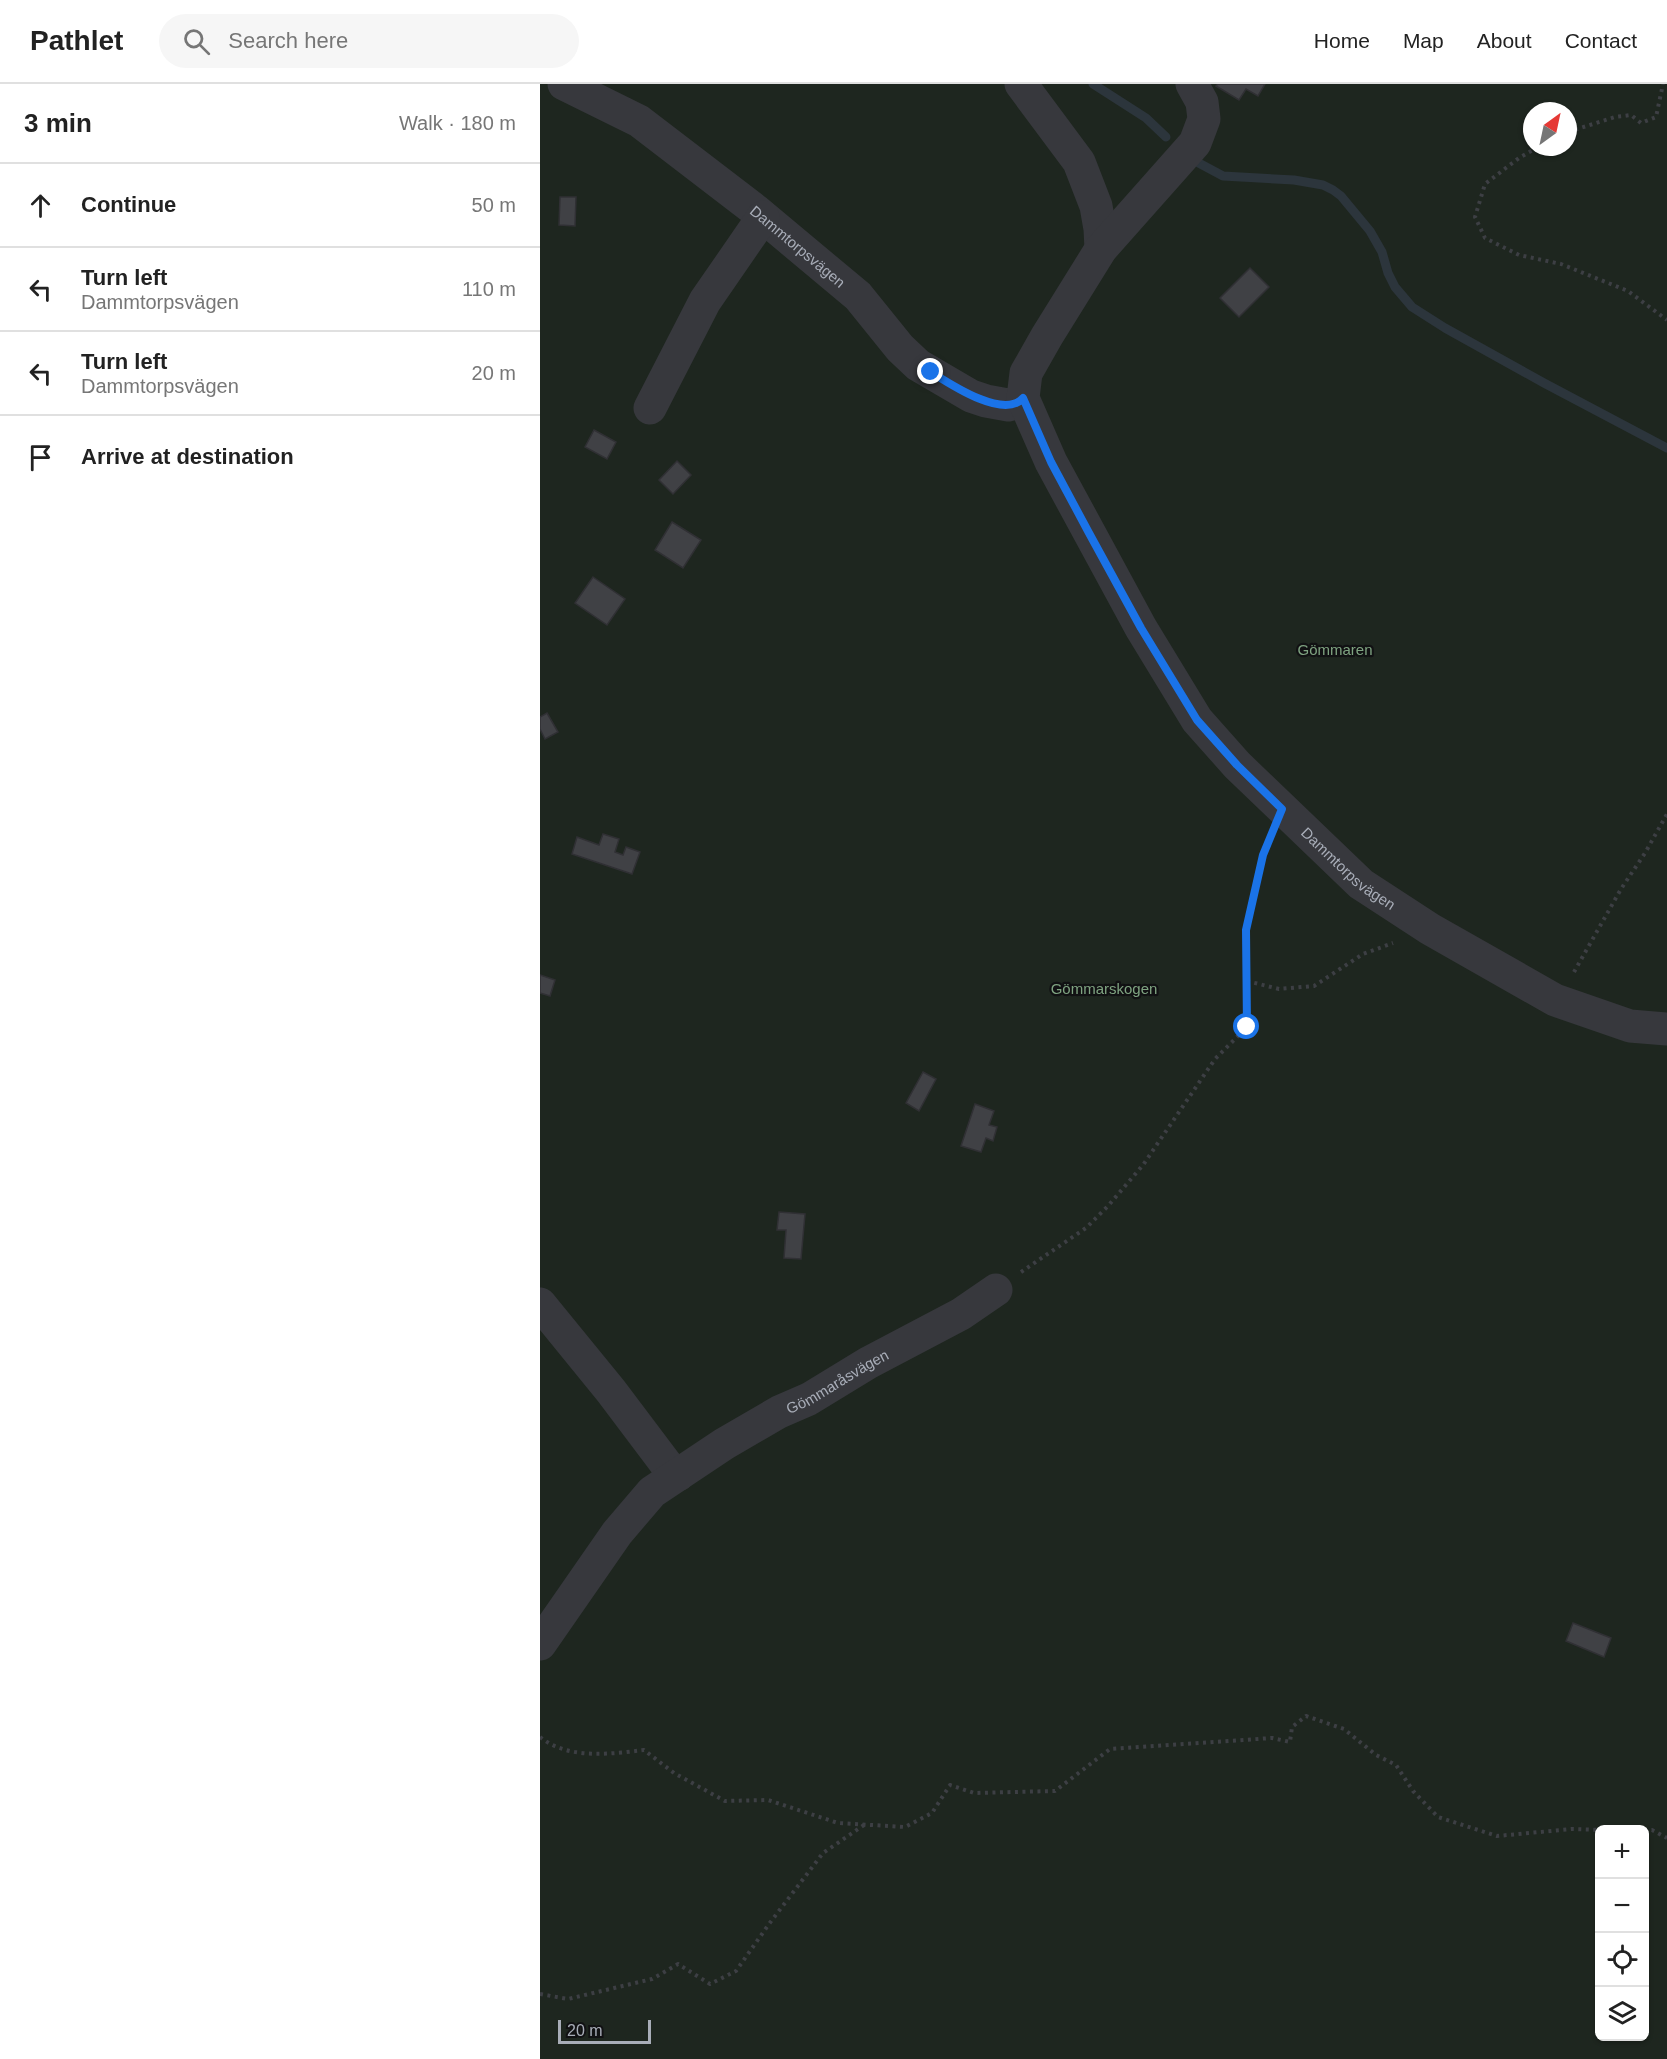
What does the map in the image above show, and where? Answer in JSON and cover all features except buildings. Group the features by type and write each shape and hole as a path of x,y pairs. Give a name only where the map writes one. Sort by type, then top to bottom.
{"street":[{"name":"Dammtorpsvägen","path":"564,84 639,121 763,217 858,296 900,348 918,365 971,396 986,401 1008,405 1019,402 1023,398 1051,462 1089,533 1141,628 1197,720 1237,765 1361,884 1430,929 1555,1000 1630,1026 1667,1029"},
{"path":"1021,84 1079,162 1096,206 1101,249"},
{"path":"1023,398 1026,373 1101,249 1195,143 1204,119 1202,102 1192,84"},
{"path":"650,408 705,301 763,217"},
{"name":"Gömmaråsvägen","path":"540,1644 617,1533 652,1492 724,1444 961,1314 996,1290"},
{"path":"540,1304 611,1391 669,1468 678,1475"}],"path":[{"path":"1577,129 1615,117 1631,115 1641,123 1656,117 1663,84"},
{"path":"1523,156 1485,184 1476,217 1485,238 1519,255 1561,264 1628,291 1667,320"},
{"path":"996,1290 1086,1228 1108,1206 1143,1165 1215,1059 1247,1027 1246,930 1263,855 1282,809"},
{"path":"1555,1000 1569,982 1621,889 1667,814"},
{"path":"1247,981 1279,989 1314,986 1363,954 1430,929"},
{"path":"540,1737 572,1752 620,1753 644,1750 675,1773 725,1801 768,1800 838,1823 905,1827 932,1813 950,1785 974,1793 1056,1791 1110,1749 1272,1738 1290,1742 1292,1727 1306,1716 1344,1729 1376,1755 1396,1764 1413,1791 1438,1817 1497,1836 1572,1829 1595,1830"},
{"path":"540,1994 568,1999 652,1979 678,1964 710,1984 736,1971 823,1853 864,1825"},
{"path":"1649,1830 1667,1838"}],"green space":[{"name":"Gömmarskogen","path":"540,84 1667,84 1667,2059 540,2059"}],"waterway":[{"path":"1093,84 1146,118 1166,137"},
{"path":"1195,161 1223,176 1294,180 1323,185 1333,190 1341,196 1370,231 1382,252 1395,287 1412,307 1544,383 1667,448"}],"route":[{"path":"931,372 971,396 986,401 1008,405 1019,402 1023,398 1051,462 1089,533 1141,628 1197,720 1237,765 1282,809 1263,855 1246,930 1247,1027"}],"park label":[{"name":"Gömmaren","path":"1335,649"}]}
